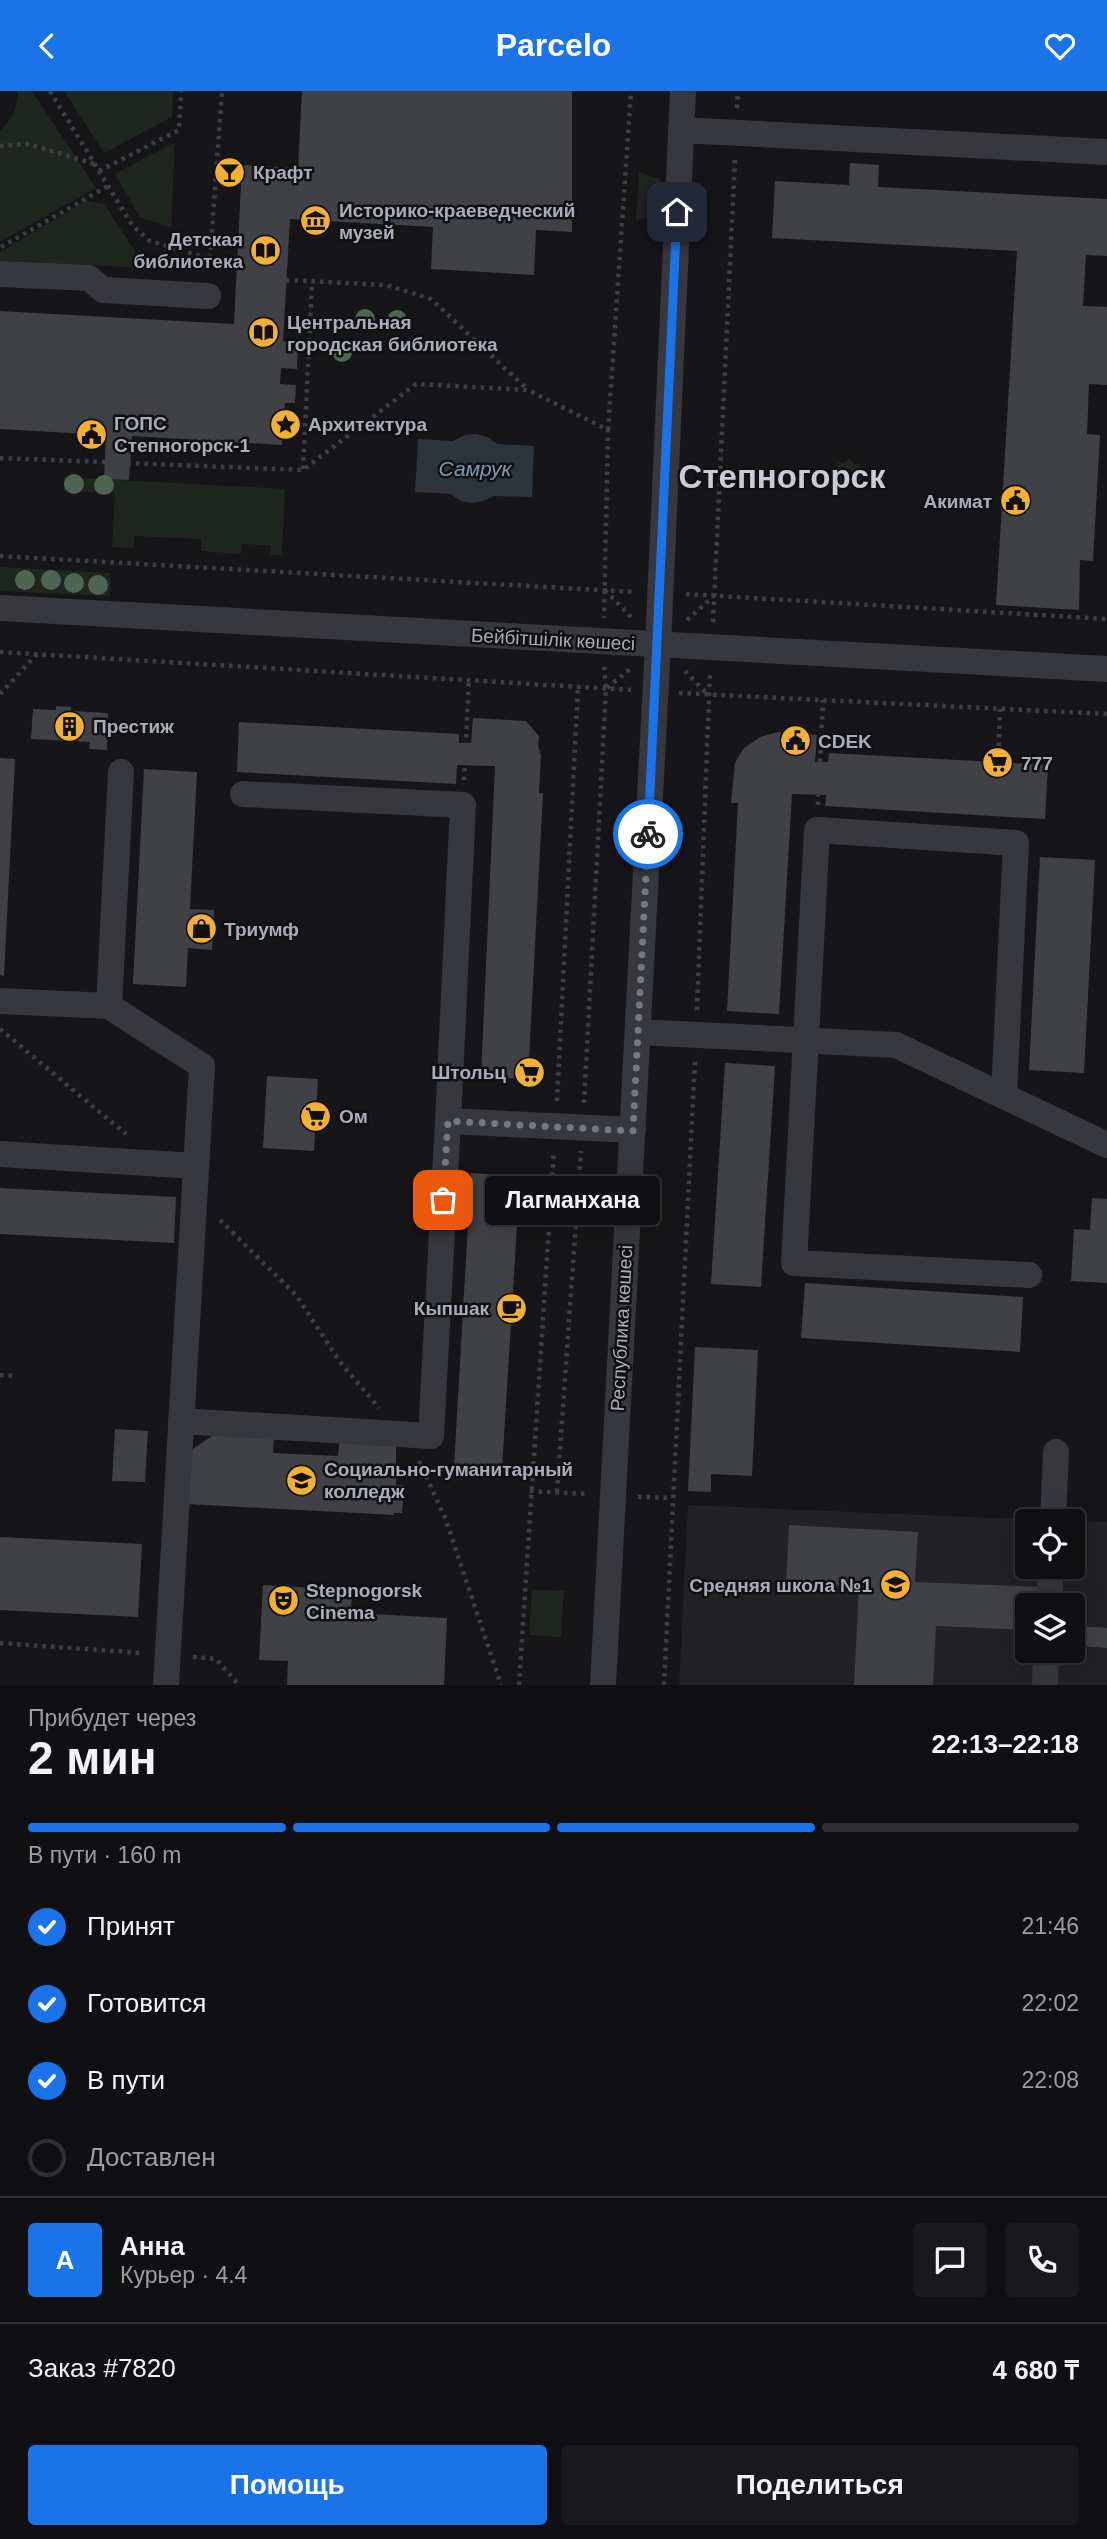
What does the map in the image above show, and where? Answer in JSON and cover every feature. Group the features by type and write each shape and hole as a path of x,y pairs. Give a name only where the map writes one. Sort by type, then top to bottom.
{"street":[{"name":"Республика көшесі","path":"603,1685 659,645 683,91"},
{"path":"681,130 1107,152"},
{"path":"0,274 89,278 103,290 208,296"},
{"name":"Бейбітшілік көшесі","path":"0,608 1107,669"},
{"path":"109,1006 121,772"},
{"path":"181,1421 431,1436 463,805 243,794"},
{"path":"1004,1094 1016,843 817,830 794,1263 1029,1275"},
{"path":"0,1001 109,1006 202,1066 166,1685"},
{"path":"638,1032 895,1045 1004,1094 1107,1145"},
{"path":"448,1121 633,1131"},
{"path":"0,1154 195,1165"},
{"path":"1054,1509 1056,1453"},
{"path":"1045,1685 1046,1663"}],"path":[{"path":"50,91 132,225 150,241 237,267"},
{"path":"99,171 179,129 181,91"},
{"path":"211,258 222,91"},
{"path":"604,621 608,430 631,91"},
{"path":"664,1685 696,1036 737,91"},
{"path":"0,146 29,145 94,165"},
{"path":"0,248 108,186"},
{"path":"286,280 386,285 431,299 528,390 608,430"},
{"path":"303,470 312,282"},
{"path":"0,458 303,470 416,384 528,390"},
{"path":"0,556 644,592"},
{"path":"687,594 1107,619"},
{"path":"0,652 578,685 709,696 1107,714"},
{"path":"0,694 37,654"},
{"path":"465,765 469,680"},
{"path":"519,1685 555,1126 578,685"},
{"path":"556,1492 582,1128 606,689"},
{"path":"820,762 823,700"},
{"path":"998,763 1000,709"},
{"path":"0,1029 128,1136"},
{"path":"194,1195 296,1295 340,1362 392,1423 408,1435 446,1520 501,1685"},
{"path":"0,1375 14,1376"},
{"path":"0,1643 216,1659 239,1685"}],"shaded area":[{"path":"18,91 32,91 96,188 0,242 0,131 14,113"},
{"path":"64,91 173,91 172,117 104,153"},
{"path":"175,142 171,228 140,217 115,174"},
{"path":"639,172 661,180 659,214 636,221"},
{"path":"86,201 104,204 146,268 0,261 0,252"},
{"path":"850,458 854,464 860,464 864,476 859,487 852,486 846,491 842,486 835,485 836,478 832,473 837,469 837,463 844,463"},
{"path":"64,477 285,489 282,555 270,555 270,545 242,544 241,554 201,551 201,539 135,536 134,548 112,547 115,493 64,491"},
{"path":"0,567 111,573 110,596 0,591"},
{"name":"Средняя школа №1","path":"688,1505 1015,1519 1015,1579 1085,1579 1085,1521 1107,1522 1107,1685 679,1685"},
{"path":"532,1590 564,1591 561,1637 529,1635"}],"water":[{"name":"Самрук","path":"476,434 497,444 534,446 532,497 494,496 472,503 461,501 451,494 415,492 418,439 453,441 465,435"}],"building":[{"path":"302,91 572,91 572,232 536,230 534,275 431,269 433,227 290,219 283,341 298,342 297,369 281,368 280,384 296,385 295,403 285,403 282,445 132,436 129,480 104,479 106,435 0,429 0,311 234,324 242,165 298,168"},
{"path":"850,163 879,165 878,187 1107,199 1107,256 1086,255 1083,306 1107,307 1107,385 1089,384 1087,434 1100,435 1093,561 1080,560 1079,610 996,605 1017,251 772,238 775,181 849,185"},
{"name":"Престиж","path":"56,706 71,707 71,711 108,713 107,750 89,749 90,742 31,739 33,709 56,710"},
{"path":"473,718 526,721 539,736 539,793 543,793 528,1079 481,1077 495,766 457,765 456,784 237,772 239,722 459,734 459,743 471,743"},
{"path":"778,732 817,735 815,762 828,762 829,753 1048,765 1045,819 825,806 826,795 792,794 779,1014 727,1011 738,803 731,803 735,763 743,749 760,737"},
{"path":"0,758 15,759 4,976 0,975"},
{"path":"144,769 197,772 190,909 214,910 212,950 188,948 186,987 133,984"},
{"path":"1040,857 1095,860 1084,1073 1029,1070"},
{"path":"725,1063 775,1066 761,1287 711,1284"},
{"path":"267,1076 318,1079 314,1151 263,1148"},
{"path":"471,1173 520,1176 502,1469 454,1466"},
{"path":"0,1188 176,1197 174,1243 0,1234"},
{"path":"1092,1198 1107,1199 1107,1283 1071,1281 1074,1229 1090,1230"},
{"path":"805,1283 1023,1297 1020,1352 801,1338"},
{"path":"695,1347 758,1350 752,1476 711,1474 711,1492 688,1491"},
{"path":"115,1429 148,1431 145,1482 112,1481"},
{"path":"218,1432 274,1435 273,1453 338,1456 340,1435 396,1438 396,1485 404,1485 402,1513 394,1515 188,1504 190,1451"},
{"path":"789,1525 918,1532 915,1582 1040,1587 1040,1593 1015,1593 1015,1629 936,1626 933,1685 854,1685 859,1587 786,1583"},
{"path":"0,1537 142,1544 138,1617 0,1610"},
{"path":"263,1585 352,1590 351,1613 447,1618 444,1685 287,1685 288,1661 259,1660"},
{"path":"1085,1626 1107,1628 1107,1648 1085,1646"}],"way so far":[{"path":"443,1200 448,1121 633,1131 648,834"}],"place":[{"name":"Крафт","path":"230,172"},
{"name":"Историко-краеведческий музей","path":"316,221"},
{"name":"Детская библиотека","path":"266,250"},
{"name":"Центральная городская библиотека","path":"264,333"},
{"name":"Архитектура","path":"285,424"},
{"name":"ГОПС Степногорск-1","path":"91,434"},
{"name":"Акимат","path":"1015,501"},
{"name":"Престиж","path":"70,726"},
{"name":"CDEK","path":"795,741"},
{"name":"777","path":"998,763"},
{"name":"Триумф","path":"201,929"},
{"name":"Штольц","path":"529,1072"},
{"name":"Ом","path":"316,1116"},
{"name":"Лагманхана","path":"443,1200"},
{"name":"Кыпшак","path":"512,1308"},
{"name":"Социально-гуманитарный колледж","path":"301,1480"},
{"name":"Средняя школа №1","path":"895,1585"},
{"name":"Stepnogorsk Cinema","path":"283,1601"}],"district":[{"name":"Степногорск","path":"782,476"}],"route":[{"path":"648,834 659,645 677,212"}]}
